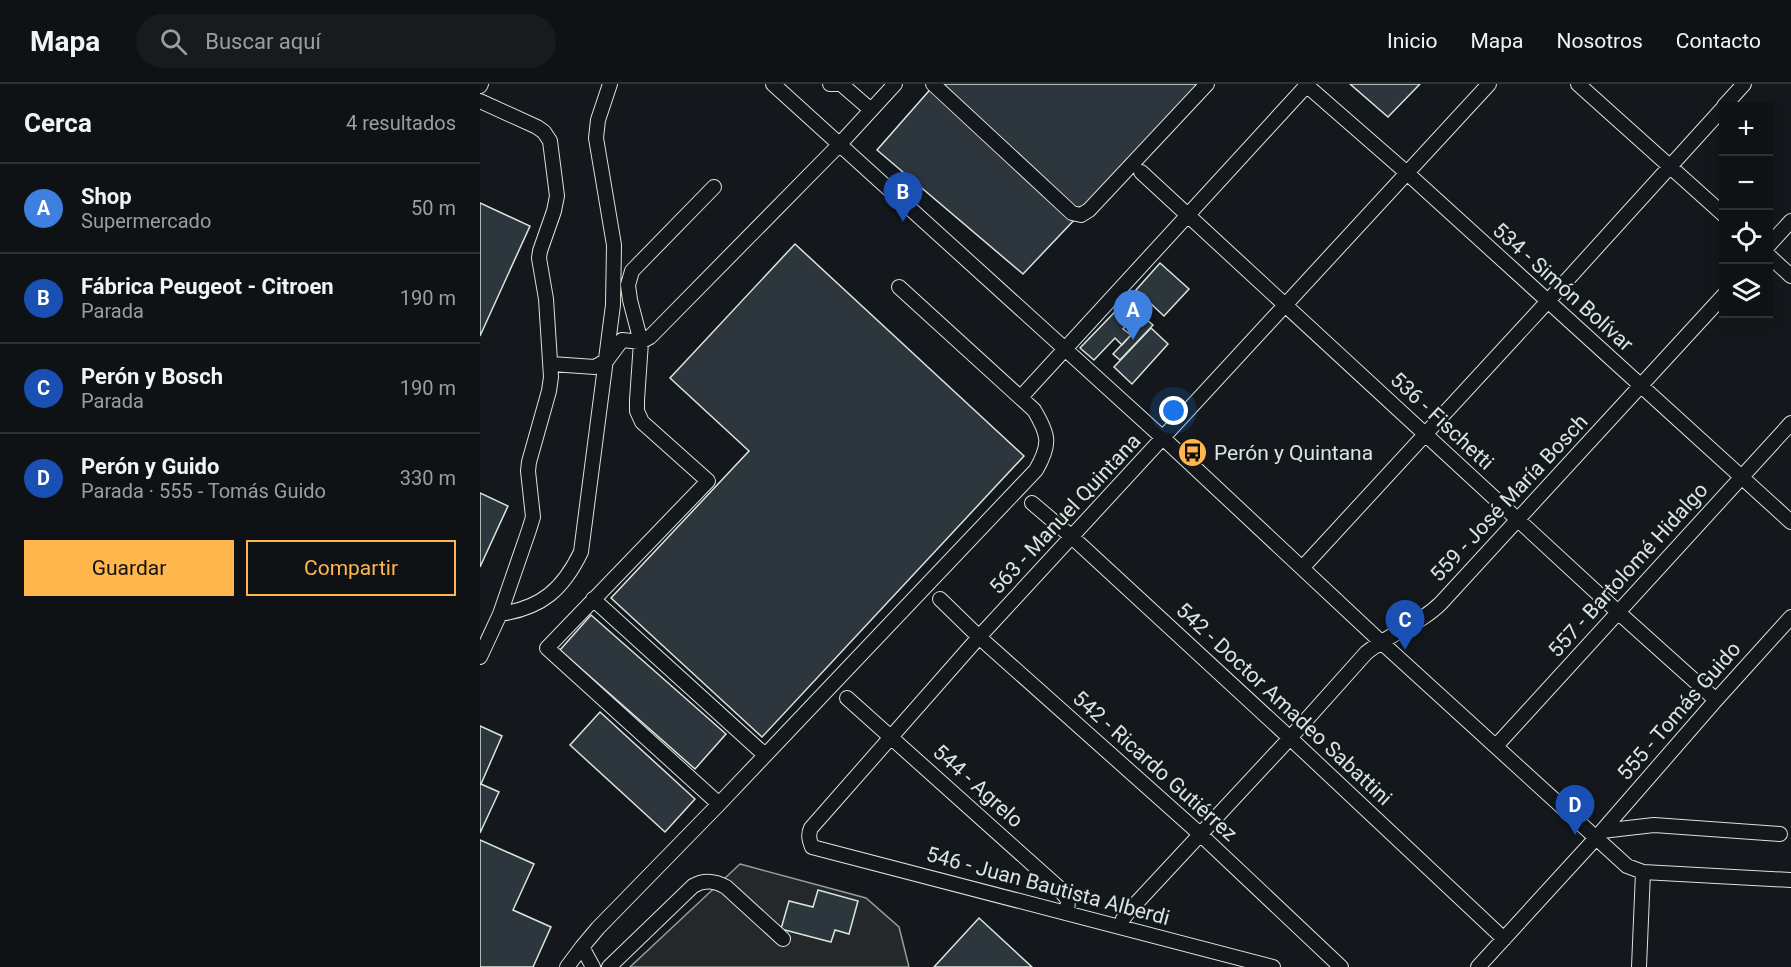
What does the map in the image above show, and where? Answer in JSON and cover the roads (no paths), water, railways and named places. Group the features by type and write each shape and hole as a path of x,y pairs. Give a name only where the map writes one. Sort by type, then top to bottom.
{"street":[{"path":"500,614 518,612 546,598 561,585 581,552 613,305 614,245 596,138 598,120 610,84"},
{"path":"773,84 1163,438 1380,641 1599,835 1627,866 1643,872 1791,880"},
{"path":"830,84 841,84 871,110"},
{"path":"551,364 595,366 607,360 622,340 641,342 650,337 839,145 895,84"},
{"path":"933,84 1072,213 1081,214 1089,210 1207,84"},
{"path":"1021,397 1307,84"},
{"name":"534 - Simón Bolívar","path":"1307,84 1791,522"},
{"name":"563 - Manuel Quintana","path":"812,847 808,834 811,828 979,637 1489,84"},
{"path":"1578,84 1719,211"},
{"path":"1728,102 1744,84"},
{"path":"480,101 544,132 550,141 557,196 539,258 546,299 551,364 549,391 528,471 533,517 500,614 480,657"},
{"path":"1303,567 1719,112"},
{"name":"536 - Fischetti","path":"1141,172 1716,700"},
{"path":"714,187 632,271 628,285 641,342 637,411 642,422 708,482 547,648 719,804"},
{"path":"1773,241 1791,221"},
{"path":"1773,260 1791,276"},
{"path":"567,967 582,947 1036,470 1046,453 1042,422 1034,410 899,287"},
{"name":"559 - José María Bosch","path":"1121,927 1129,911 1366,653 1380,641 1435,609 1719,300"},
{"name":"557 - Bartolomé Hidalgo","path":"1496,746 1791,423"},
{"name":"542 - Doctor Amadeo Sabattini","path":"1032,503 1290,738 1504,939"},
{"path":"593,599 765,755"},
{"name":"542 - Ricardo Gutiérrez","path":"940,599 979,637 1200,834 1341,967"},
{"name":"555 - Tomás Guido","path":"1478,967 1599,835 1791,617"},
{"name":"544 - Agrelo","path":"847,698 1058,887 1068,900 1067,913"},
{"path":"1599,835 1654,825 1780,834"},
{"name":"546 - Juan Bautista Alberdi","path":"812,847 1273,967"},
{"path":"1639,967 1643,872"},
{"path":"609,967 693,886 700,882 717,882 726,887 783,939"},
{"path":"582,947 593,967"}],"place":[{"name":"Fábrica Peugeot - Citroen","path":"903,222"},
{"name":"Shop","path":"1133,340"},
{"name":"Perón y Quintana","path":"1193,453"},
{"name":"Perón y Bosch","path":"1405,650"},
{"name":"Perón y Guido","path":"1575,835"}]}
